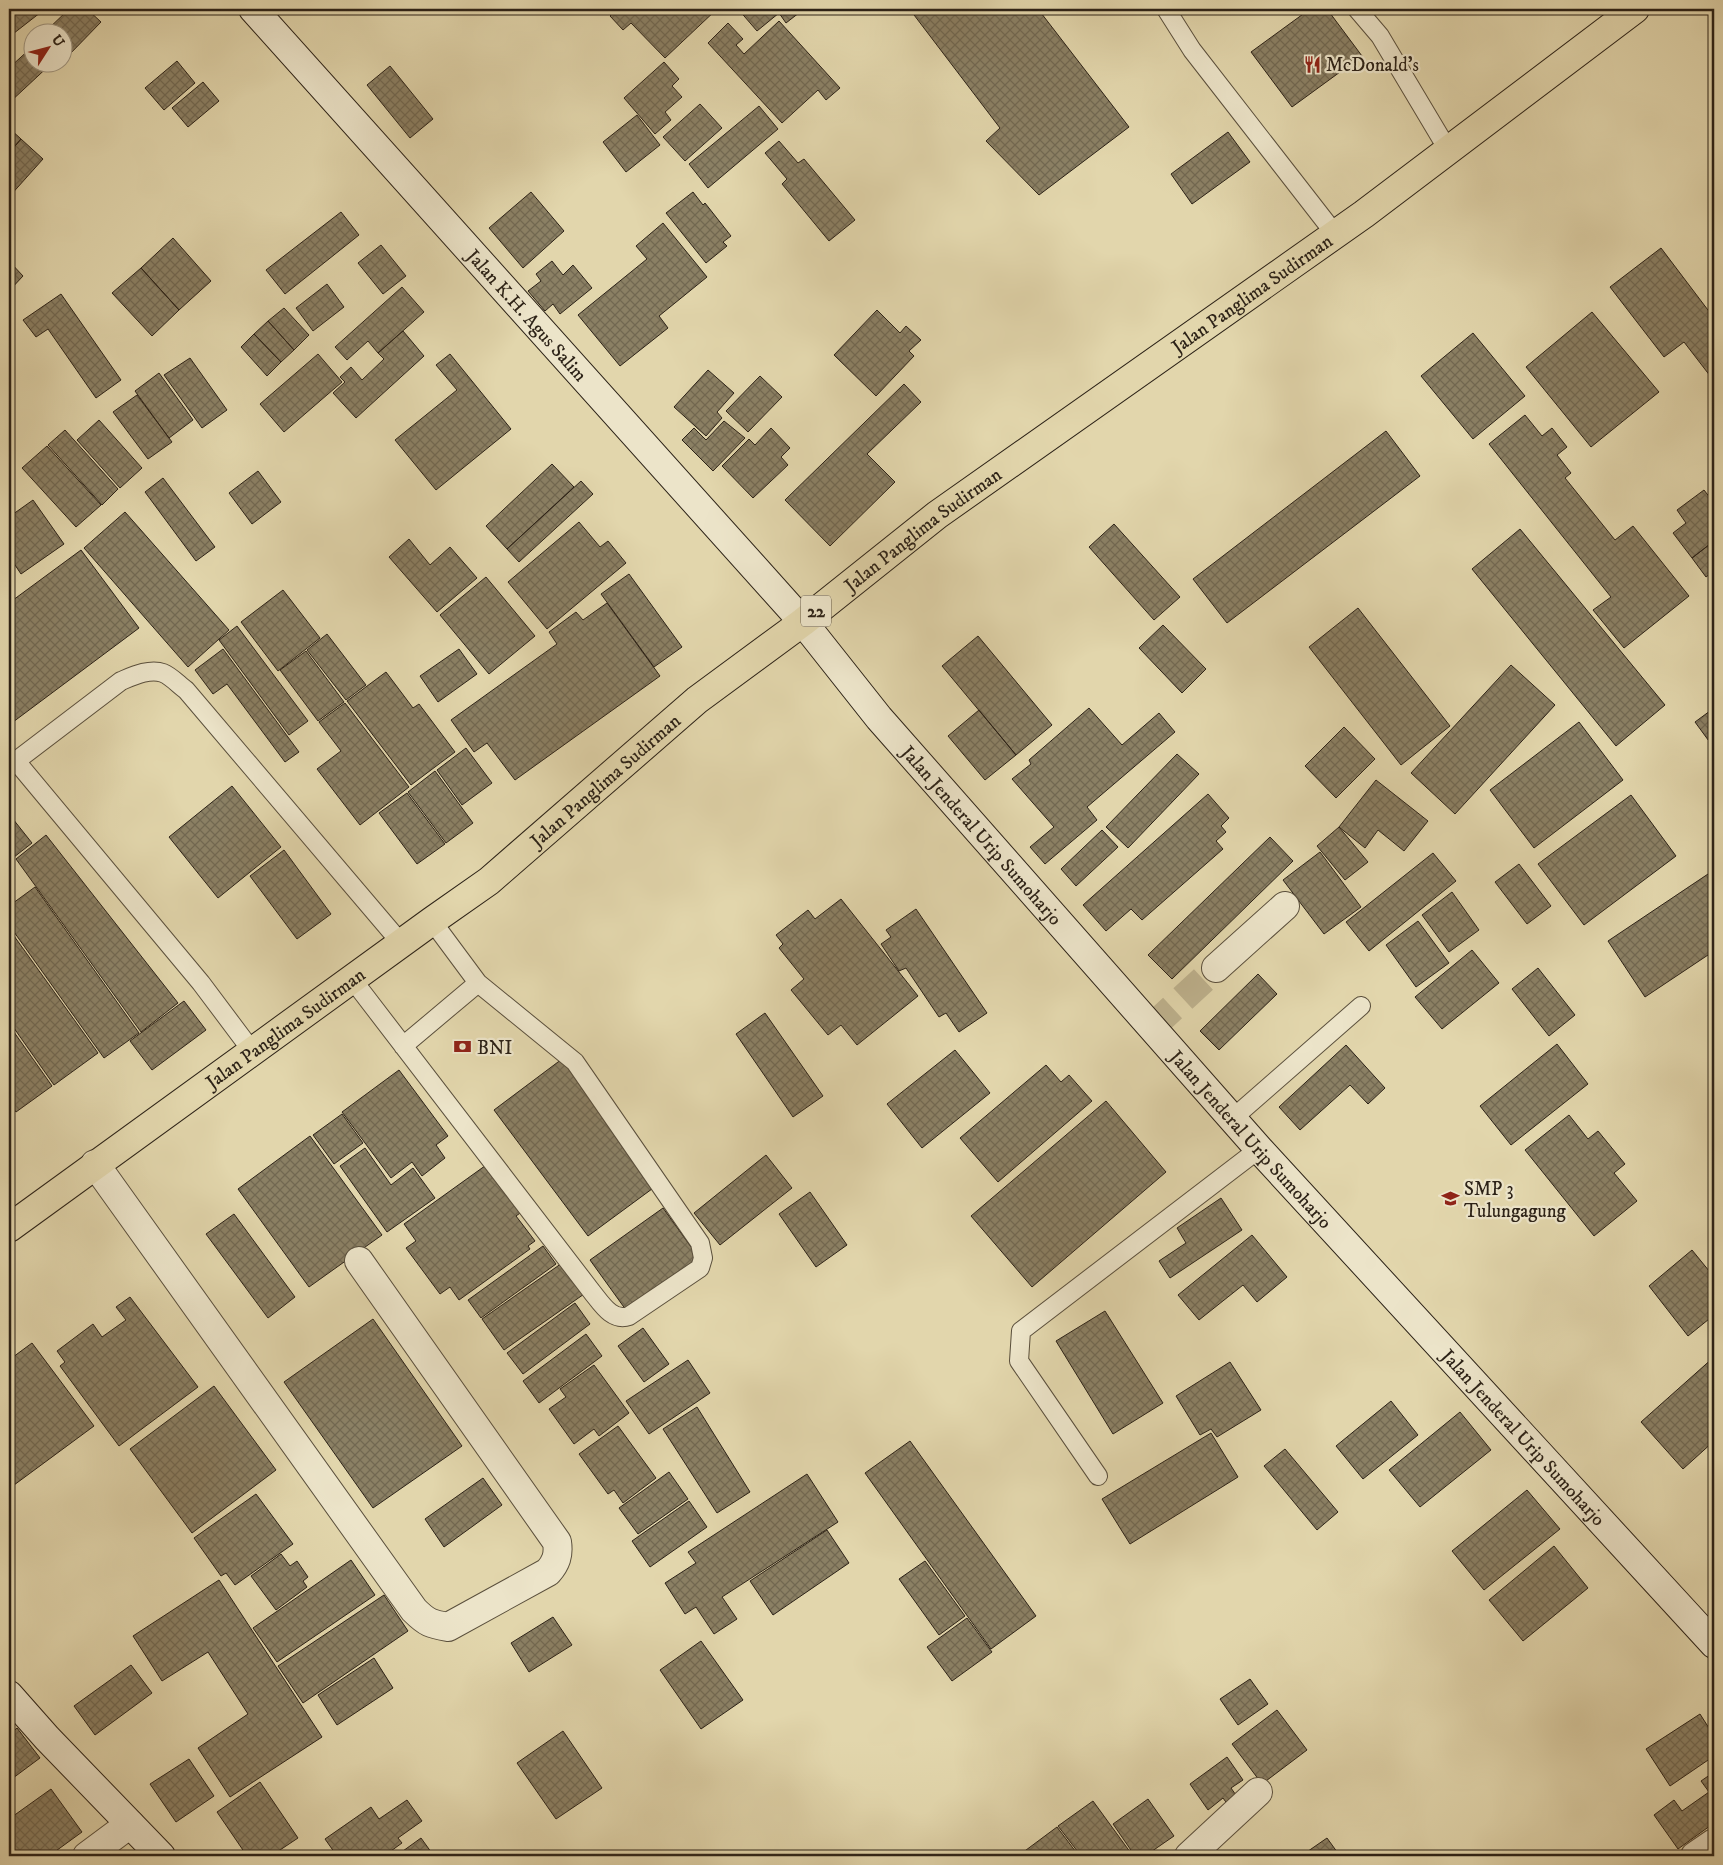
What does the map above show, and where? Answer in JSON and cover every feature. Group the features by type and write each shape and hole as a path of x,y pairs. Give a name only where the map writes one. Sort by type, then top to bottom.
{"highway":[{"name":"Jalan Panglima Sudirman","path":"9,1228 489,881 697,700 803,622 937,515 1335,234 1635,9"}],"street":[{"name":"Jalan K.H. Agus Salim","path":"253,9 803,622"},
{"name":"Jalan Jenderal Urip Sumoharjo","path":"803,622 879,718 1232,1119 1714,1644"},
{"path":"1216,968 1285,906"},
{"path":"95,1164 414,1610 424,1621 448,1626 548,1572 554,1564 558,1552 557,1542 359,1261"},
{"path":"9,1694 47,1738 161,1856"},
{"path":"1189,1856 1258,1792"},
{"path":"87,1856 130,1824"},
{"path":"1695,1856 1714,1843"}],"lane":[{"path":"1166,9 1192,50 1335,234"},
{"path":"1357,9 1380,36 1448,150"},
{"path":"252,1051 201,983 16,761 121,681 138,674 163,673 186,690 401,944"},
{"path":"352,979 603,1306 613,1315 624,1318 629,1316 700,1268 702,1258 700,1243 575,1062 478,983 432,921"},
{"path":"403,1046 478,983"},
{"path":"1232,1119 1361,1006"},
{"path":"1098,1476 1019,1361 1021,1331 1259,1149"}],"building":[{"path":"9,9 45,9 28,22 22,22 22,27 9,37"},
{"path":"69,9 87,9 101,22 72,52 72,22 55,22"},
{"path":"617,9 717,9 665,58 631,23 623,30 610,16"},
{"path":"738,9 804,9 786,23 779,13 757,31"},
{"path":"914,9 1038,9 1129,127 1039,195 986,141 1000,128 911,11"},
{"path":"1310,9 1327,9 1362,56 1292,107 1251,52"},
{"path":"779,21 840,88 826,100 818,90 782,123 708,43 728,23 743,39 736,45 744,54"},
{"path":"22,56 22,72 42,72 9,103 9,68"},
{"path":"177,61 195,83 164,110 145,88"},
{"path":"664,62 679,79 672,86 682,97 665,112 671,120 655,134 624,98"},
{"path":"390,66 433,119 410,138 367,85"},
{"path":"203,82 219,101 188,127 172,108"},
{"path":"700,104 722,128 685,161 663,137"},
{"path":"759,106 778,129 708,188 689,164"},
{"path":"637,115 660,145 626,172 603,142"},
{"path":"9,128 21,139 9,153"},
{"path":"1228,132 1250,162 1192,204 1171,174"},
{"path":"21,139 43,159 9,197 9,153"},
{"path":"779,141 798,163 804,159 855,220 829,241 782,184 787,179 765,153"},
{"path":"531,192 564,231 523,268 489,228"},
{"path":"693,192 703,205 705,203 731,236 723,242 727,246 706,263 666,213"},
{"path":"341,212 359,235 285,294 266,270"},
{"path":"663,223 707,277 659,316 668,328 620,366 578,315 647,259 636,246"},
{"path":"173,238 211,281 179,310 141,268"},
{"path":"381,245 406,276 383,294 358,263"},
{"path":"1661,248 1714,318 1714,381 1684,342 1664,357 1610,287"},
{"path":"9,261 23,276 9,291"},
{"path":"552,261 563,275 573,265 592,288 560,314 553,304 545,311 528,291 541,281 536,274"},
{"path":"141,268 179,310 152,336 112,293"},
{"path":"327,284 344,307 313,331 296,308"},
{"path":"402,287 424,312 378,353 368,341 347,360 335,347"},
{"path":"61,294 121,380 96,398 48,329 36,337 23,320"},
{"path":"284,308 309,335 294,350 268,321"},
{"path":"877,310 900,333 906,326 921,340 909,351 914,356 876,396 834,355"},
{"path":"1592,312 1659,392 1591,447 1526,367"},
{"path":"268,321 294,350 281,362 254,334"},
{"path":"403,331 424,356 356,418 333,393 345,382 340,377 351,367 362,380 384,359 378,353"},
{"path":"1473,333 1525,396 1473,439 1421,376"},
{"path":"254,334 281,362 267,376 241,347"},
{"path":"318,354 342,382 284,432 260,404"},
{"path":"450,354 511,429 436,490 395,440 457,390 436,365"},
{"path":"190,358 227,410 202,428 164,375"},
{"path":"708,370 734,393 717,412 722,418 706,436 674,407"},
{"path":"159,373 193,420 169,438 135,391"},
{"path":"760,376 782,397 748,432 726,411"},
{"path":"904,384 921,402 867,454 895,482 830,546 785,500"},
{"path":"137,395 172,442 148,459 113,412"},
{"path":"1525,415 1542,436 1552,428 1567,447 1557,455 1571,473 1565,478 1615,540 1633,526 1689,596 1624,648 1593,610 1611,597 1489,444"},
{"path":"99,420 142,468 120,488 77,440"},
{"path":"724,421 745,438 713,471 682,440 694,428 706,440"},
{"path":"771,428 790,448 781,457 788,465 753,498 722,466 749,439 755,445"},
{"path":"65,430 118,489 102,505 48,445"},
{"path":"1386,431 1420,476 1227,623 1193,579"},
{"path":"47,446 101,505 76,527 22,468"},
{"path":"552,464 574,487 507,549 486,526"},
{"path":"258,471 281,502 252,524 229,493"},
{"path":"163,478 215,547 196,561 145,492"},
{"path":"581,481 593,494 519,562 507,549"},
{"path":"1704,490 1714,503 1714,541 1692,558 1673,533 1686,523 1677,510"},
{"path":"33,500 64,544 21,574 9,556 9,517"},
{"path":"125,512 229,630 188,667 84,548"},
{"path":"579,522 600,547 608,541 626,563 547,629 508,582"},
{"path":"1114,524 1180,597 1154,620 1089,547"},
{"path":"1520,529 1665,705 1616,746 1472,569"},
{"path":"409,539 430,565 450,547 477,578 437,612 389,557"},
{"path":"1714,541 1714,571 1706,577 1692,558"},
{"path":"81,550 139,628 9,725 9,603"},
{"path":"629,574 682,647 654,667 601,594"},
{"path":"486,577 535,636 489,674 440,615"},
{"path":"283,590 320,638 278,671 241,622"},
{"path":"607,603 660,676 515,780 487,743 474,752 451,720 557,644 549,632 576,612 583,620"},
{"path":"1358,608 1450,726 1401,765 1309,647"},
{"path":"1163,625 1206,669 1182,693 1139,648"},
{"path":"237,626 308,721 289,735 219,640"},
{"path":"327,634 366,685 346,700 307,650"},
{"path":"978,636 1052,725 1016,755 942,666"},
{"path":"223,649 299,752 285,762 227,684 213,694 195,670"},
{"path":"459,649 477,674 438,702 420,676"},
{"path":"306,651 344,702 318,721 280,670"},
{"path":"1511,665 1555,705 1455,814 1411,773"},
{"path":"386,672 413,708 419,704 455,752 411,785 347,701"},
{"path":"345,703 409,787 360,825 317,769 341,751 319,722"},
{"path":"1089,708 1122,745 1159,713 1175,732 1087,807 1097,820 1045,864 1030,847 1054,827 1012,779 1031,764 1029,760"},
{"path":"1714,708 1714,748 1695,722"},
{"path":"979,710 1016,755 985,780 948,736"},
{"path":"1579,722 1623,780 1534,848 1490,790"},
{"path":"1344,727 1375,759 1336,798 1305,766"},
{"path":"466,748 492,783 462,805 437,770"},
{"path":"1177,754 1199,774 1128,848 1106,827"},
{"path":"435,771 473,823 446,843 408,792"},
{"path":"1376,780 1428,821 1404,851 1378,830 1365,848 1339,827"},
{"path":"232,786 281,847 218,898 169,837"},
{"path":"407,793 445,844 417,864 379,813"},
{"path":"1208,794 1229,818 1221,826 1226,832 1216,841 1223,849 1142,920 1131,909 1106,931 1083,905"},
{"path":"1631,795 1676,856 1584,925 1538,864"},
{"path":"9,814 32,843 9,861"},
{"path":"1339,827 1368,862 1345,880 1317,846"},
{"path":"1102,830 1118,847 1076,886 1061,869"},
{"path":"46,835 178,1003 141,1032 16,859"},
{"path":"1270,837 1293,861 1172,979 1148,955"},
{"path":"284,850 331,914 297,939 250,876"},
{"path":"1320,852 1361,907 1324,934 1283,880"},
{"path":"1433,853 1456,881 1369,951 1346,922"},
{"path":"1519,864 1551,906 1527,924 1495,882"},
{"path":"1714,870 1714,951 1645,997 1608,941"},
{"path":"35,887 139,1033 104,1058 9,925 9,906"},
{"path":"1452,892 1479,930 1449,952 1422,915"},
{"path":"841,899 918,996 857,1045 841,1025 828,1035 791,990 804,979 779,948 783,944 776,935 808,910 815,919"},
{"path":"916,909 987,1013 959,1032 946,1013 939,1017 906,968 899,971 881,944 891,937 886,930"},
{"path":"1418,921 1449,963 1416,987 1386,945"},
{"path":"9,929 98,1053 54,1085 9,1021"},
{"path":"1472,950 1499,983 1442,1029 1415,997"},
{"path":"1538,968 1575,1015 1549,1036 1512,989"},
{"path":"1258,974 1277,994 1219,1050 1200,1031"},
{"path":"184,1001 206,1030 152,1070 130,1041"},
{"path":"765,1013 823,1096 793,1117 736,1034"},
{"path":"9,1025 52,1086 16,1112 9,1102"},
{"path":"1557,1044 1588,1084 1511,1145 1480,1106"},
{"path":"1346,1045 1385,1088 1368,1104 1350,1085 1300,1130 1279,1107"},
{"path":"955,1050 990,1093 922,1148 887,1104"},
{"path":"562,1059 656,1186 588,1236 494,1110"},
{"path":"1046,1065 1061,1082 1069,1075 1092,1101 998,1182 960,1138"},
{"path":"399,1070 448,1136 436,1145 445,1158 422,1176 412,1162 391,1178 342,1112"},
{"path":"1106,1101 1166,1172 1032,1287 971,1216"},
{"path":"342,1114 363,1143 334,1164 313,1135"},
{"path":"1569,1115 1588,1139 1598,1131 1625,1164 1614,1173 1637,1201 1594,1236 1525,1150"},
{"path":"310,1136 382,1235 309,1287 238,1189"},
{"path":"365,1148 391,1185 413,1168 435,1198 387,1232 340,1166"},
{"path":"766,1155 792,1188 720,1245 694,1213"},
{"path":"489,1163 523,1211 516,1216 535,1241 528,1246 530,1249 459,1300 450,1287 440,1294 406,1248 416,1241 404,1224"},
{"path":"810,1192 847,1245 816,1267 779,1214"},
{"path":"1221,1198 1242,1230 1170,1278 1159,1261 1186,1243 1177,1228"},
{"path":"663,1208 699,1258 626,1310 590,1260"},
{"path":"234,1214 295,1297 268,1318 206,1234"},
{"path":"1252,1235 1287,1277 1257,1302 1243,1285 1199,1320 1178,1295"},
{"path":"543,1246 556,1264 481,1318 468,1300"},
{"path":"1692,1250 1714,1277 1714,1315 1688,1336 1649,1286"},
{"path":"565,1261 587,1292 504,1350 482,1319"},
{"path":"130,1297 198,1387 119,1446 60,1366 65,1362 57,1351 93,1324 102,1337 126,1320 116,1307"},
{"path":"575,1303 590,1324 523,1374 507,1353"},
{"path":"1105,1311 1163,1403 1113,1434 1056,1341"},
{"path":"373,1319 462,1446 373,1508 284,1382"},
{"path":"643,1328 669,1364 644,1382 618,1346"},
{"path":"586,1334 602,1356 539,1403 523,1381"},
{"path":"32,1343 94,1426 10,1488 9,1360"},
{"path":"1714,1357 1714,1441 1683,1469 1641,1422"},
{"path":"688,1360 710,1393 649,1434 626,1401"},
{"path":"1230,1362 1261,1410 1217,1437 1211,1429 1200,1435 1176,1396"},
{"path":"594,1365 629,1413 599,1436 594,1429 574,1444 549,1409 566,1397 560,1389"},
{"path":"214,1386 276,1470 192,1533 130,1449"},
{"path":"1391,1401 1418,1435 1363,1479 1336,1446"},
{"path":"697,1407 750,1492 717,1513 663,1429"},
{"path":"1460,1412 1491,1450 1420,1507 1389,1470"},
{"path":"618,1426 656,1478 623,1503 614,1490 608,1494 579,1454"},
{"path":"1211,1433 1238,1477 1130,1544 1102,1499"},
{"path":"910,1441 1036,1616 991,1649 865,1473"},
{"path":"1285,1449 1338,1512 1317,1530 1264,1466"},
{"path":"669,1472 688,1499 638,1534 619,1508"},
{"path":"807,1474 838,1522 722,1597 737,1619 714,1634 696,1607 685,1614 665,1583 696,1563 688,1552"},
{"path":"483,1478 502,1505 444,1547 425,1519"},
{"path":"1527,1490 1560,1529 1484,1590 1452,1551"},
{"path":"256,1494 293,1544 235,1585 226,1573 221,1576 194,1538"},
{"path":"689,1501 707,1527 650,1567 632,1541"},
{"path":"827,1530 849,1563 773,1615 750,1581"},
{"path":"1554,1546 1588,1588 1523,1641 1489,1600"},
{"path":"281,1554 290,1566 297,1561 308,1577 303,1581 307,1587 276,1610 251,1576"},
{"path":"351,1560 375,1595 277,1662 253,1628"},
{"path":"925,1561 965,1616 939,1635 899,1579"},
{"path":"219,1580 322,1737 230,1797 198,1748 248,1714 208,1652 162,1681 133,1636"},
{"path":"384,1595 408,1631 303,1703 278,1666"},
{"path":"553,1617 572,1645 529,1672 511,1643"},
{"path":"967,1618 992,1652 952,1681 927,1647"},
{"path":"701,1641 743,1700 701,1729 660,1670"},
{"path":"374,1658 393,1688 337,1725 318,1695"},
{"path":"131,1665 152,1693 95,1735 74,1706"},
{"path":"1250,1679 1268,1704 1238,1725 1220,1699"},
{"path":"1277,1710 1307,1750 1262,1784 1232,1744"},
{"path":"1700,1714 1714,1736 1714,1756 1670,1786 1646,1749"},
{"path":"17,1728 40,1758 9,1781 9,1735"},
{"path":"563,1731 602,1788 556,1819 517,1763"},
{"path":"1227,1757 1243,1780 1231,1788 1238,1798 1228,1805 1223,1798 1208,1810 1190,1784"},
{"path":"189,1759 214,1796 176,1822 150,1784"},
{"path":"1714,1772 1714,1823 1678,1849 1654,1815 1674,1800 1682,1811 1709,1792 1701,1781"},
{"path":"260,1782 298,1838 271,1856 247,1856 217,1812"},
{"path":"51,1789 82,1832 49,1856 9,1856 9,1819"},
{"path":"1148,1799 1174,1836 1145,1856 1135,1856 1113,1824"},
{"path":"407,1800 422,1821 398,1838 402,1843 384,1856 337,1856 325,1839 371,1807 379,1819"},
{"path":"1093,1801 1133,1856 1081,1856 1058,1826"},
{"path":"1057,1827 1079,1856 1018,1856"},
{"path":"421,1838 434,1856 396,1856"},
{"path":"1327,1838 1340,1856 1301,1856"}],"tunnel":[{"path":"1152,1027 1216,968"}],"place":[{"name":"McDonald's","path":"1312,64"},
{"name":"BNI","path":"463,1047"},
{"name":"SMP 3 Tulungagung","path":"1450,1199"}]}
